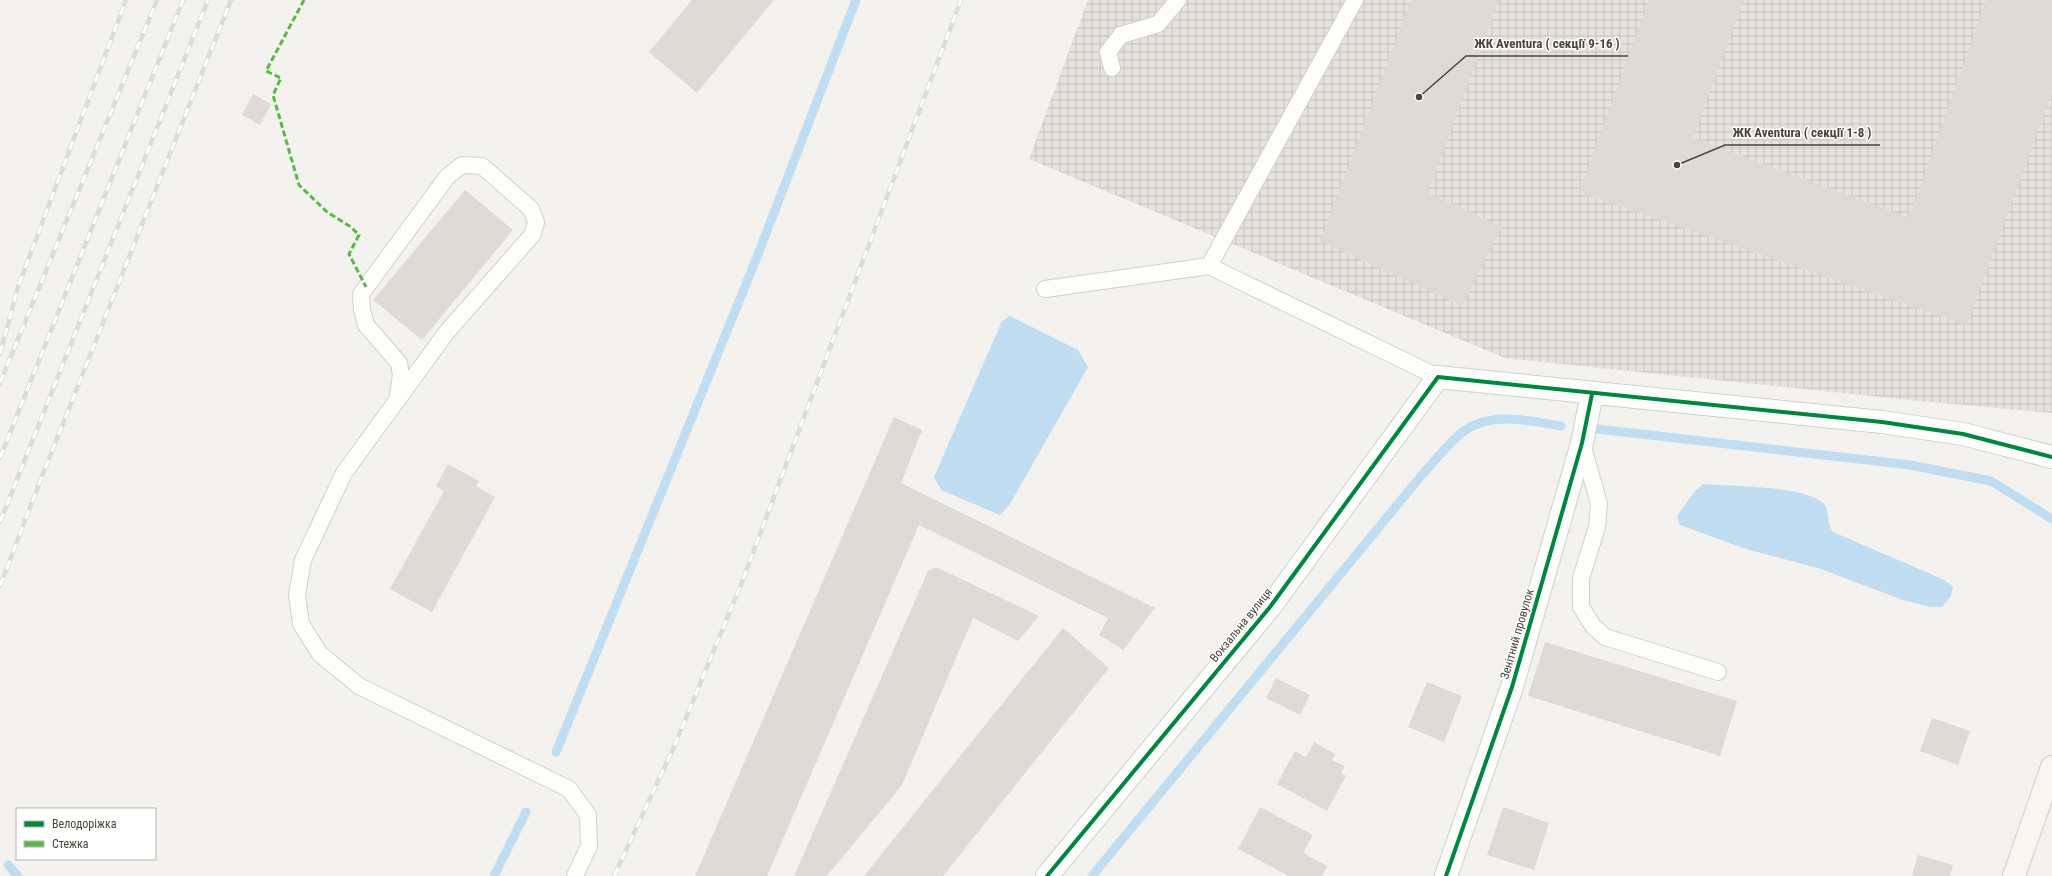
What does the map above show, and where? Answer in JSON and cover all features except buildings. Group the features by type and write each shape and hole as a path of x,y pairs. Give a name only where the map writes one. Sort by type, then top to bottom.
{"main road":[{"path":"2014,876 2052,767"}],"street":[{"path":"1438,377 1592,394 1882,422 1962,434 2052,457"},
{"name":"Вокзальна вулиця","path":"1047,876 1270,607 1438,377"},
{"name":"Зенітний провулок","path":"1446,876 1512,687 1582,443 1592,394"}],"lane":[{"path":"1112,68 1108,52 1121,35 1158,24 1178,0"},
{"path":"1209,266 1355,0"},
{"path":"397,401 400,375 399,363 366,325 362,310 361,294 447,177 462,165 482,166 531,209 536,222 533,234 446,333 397,401 344,473 303,560 297,595 301,624 320,654 359,686 569,789 588,815 589,846 575,876"},
{"path":"1045,289 1209,266 1438,377"},
{"path":"1582,443 1599,504 1597,527 1581,578 1581,607 1593,626 1605,637 1718,672"}],"shaded area":[{"path":"1088,0 2052,0 2052,413 1505,358 1029,159"}],"water":[{"path":"1010,316 1078,350 1088,367 1010,504 1000,515 941,490 934,477 1002,321"},
{"path":"1703,484 1748,486 1785,490 1815,498 1826,507 1829,524 1833,532 1940,578 1953,586 1951,596 1942,607 1930,607 1903,600 1821,569 1746,549 1680,525 1677,516 1695,491"}],"waterway":[{"path":"556,752 755,262 856,0"},
{"path":"1092,876 1421,476 1453,440 1464,431 1475,425 1499,419 1524,420 1561,426"},
{"path":"1597,429 1910,465 1991,481 2052,519"},
{"path":"494,876 526,812"},
{"path":"8,865 18,876"}],"railway":[{"path":"0,354 18,287 126,0"},
{"path":"0,383 157,0"},
{"path":"0,458 183,0"},
{"path":"0,522 208,0"},
{"path":"0,586 231,0"},
{"path":"614,876 674,747 742,582 961,0"}],"marked path":[{"path":"304,0 266,71 281,78 273,95 299,185 327,212 351,227 359,235 349,254 366,287"}],"cycle path":[{"path":"1047,876 1270,607 1438,377 1882,422 1963,434 2052,457"},
{"path":"1446,876 1512,687 1582,443 1592,394"}],"place":[{"name":"ЖК Aventura ( секції 9-16 )","path":"1419,97"},
{"name":"ЖК Aventura ( секції 1-8 )","path":"1677,165"}]}
